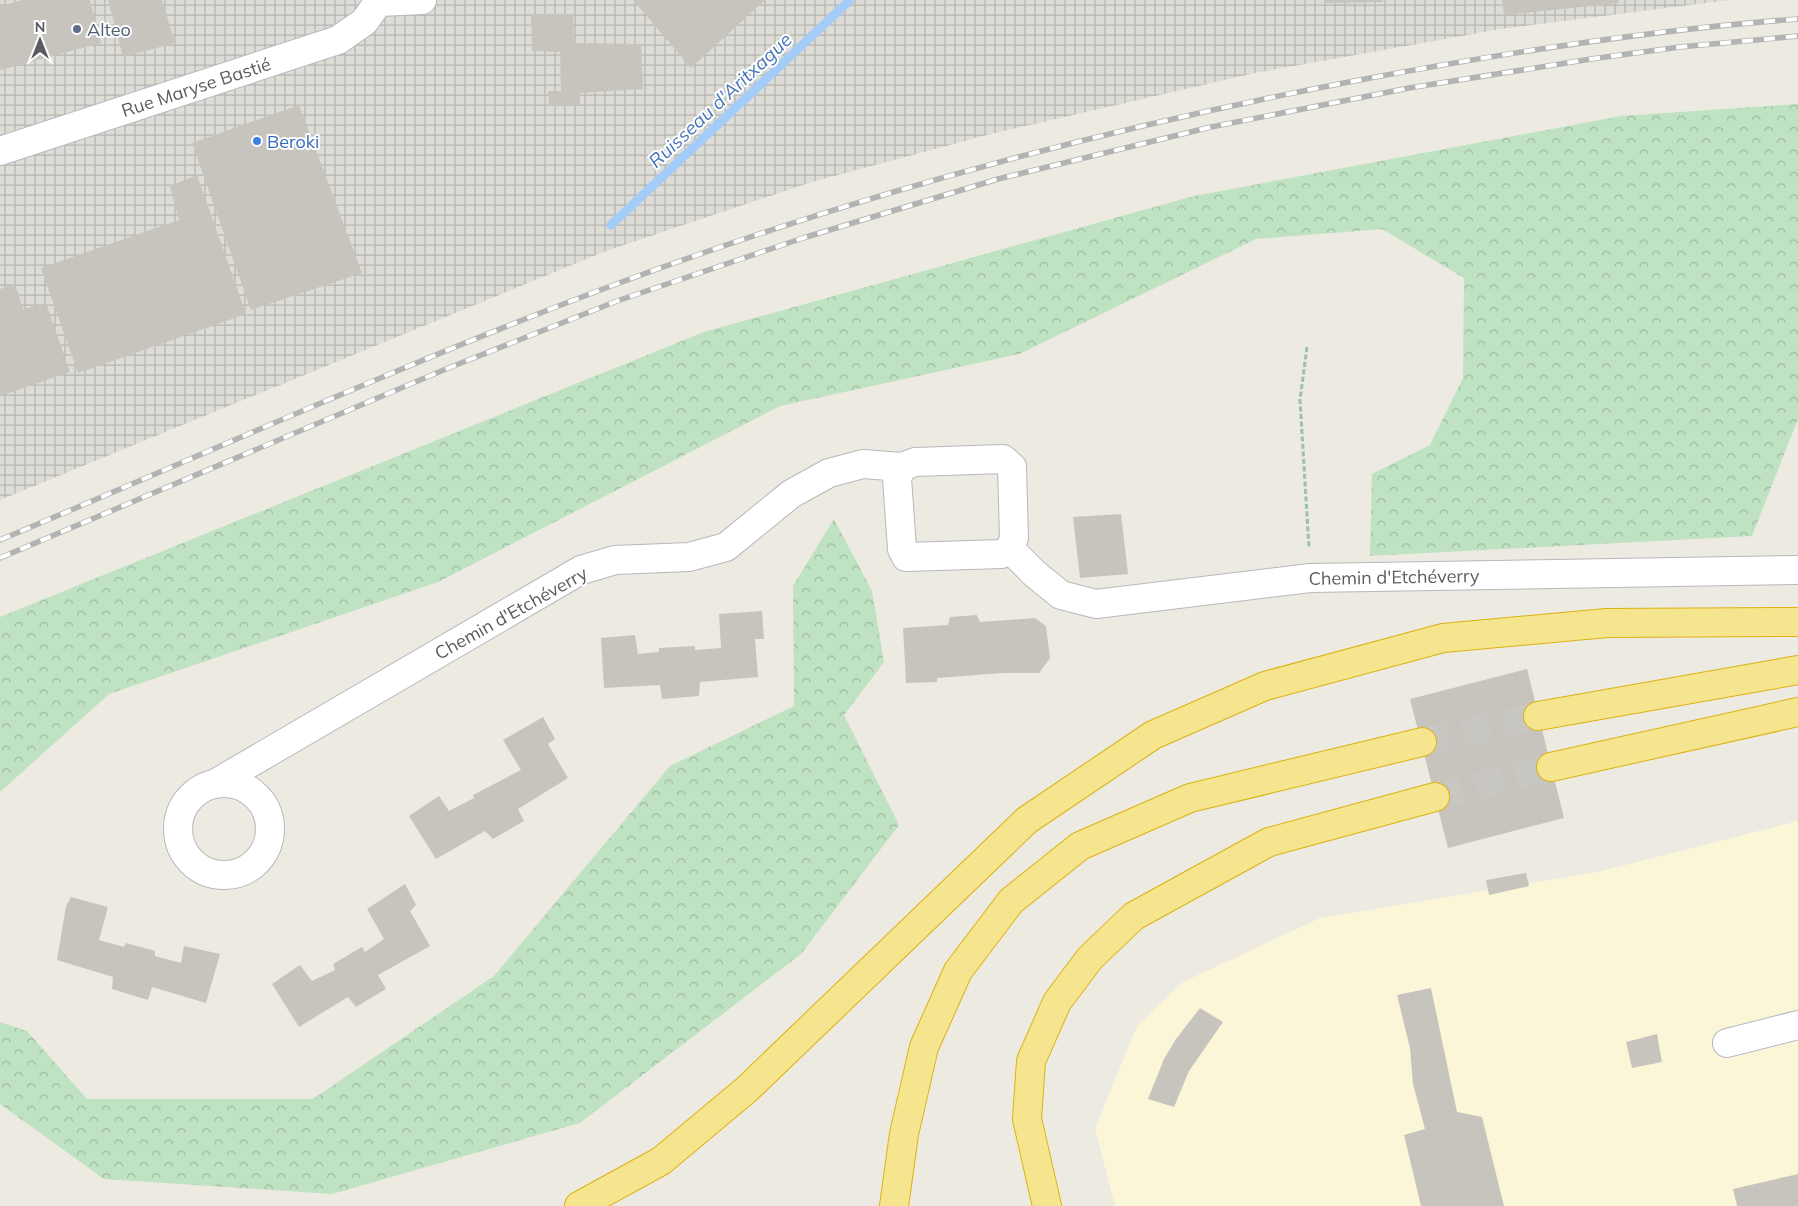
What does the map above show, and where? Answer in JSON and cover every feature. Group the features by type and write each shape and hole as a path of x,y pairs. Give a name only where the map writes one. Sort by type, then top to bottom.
{"highway":[{"path":"580,1206 661,1161 746,1090 1027,820 1153,735 1265,686 1443,638 1608,623 1798,622"},
{"path":"1538,716 1798,670"},
{"path":"1551,768 1798,712"},
{"path":"894,1206 904,1134 924,1047 958,971 1011,901 1080,846 1190,798 1422,742"},
{"path":"1047,1206 1027,1119 1031,1061 1057,1002 1090,958 1134,916 1269,842 1435,797"}],"street":[{"name":"Rue Maryse Bastié","path":"0,151 338,40 364,22 380,1 422,0"},
{"name":"Chemin d'Etchéverry","path":"216,784 581,570 615,560 689,557 726,547 790,494 829,473 863,464 902,467 915,462 1003,459 1012,467 1014,538 1010,549 1060,595 1096,604 1310,578 1798,570"},
{"path":"902,467 897,478 902,549 906,557 1002,554 1010,549"},
{"path":"1727,1043 1798,1025"}],"path":[{"path":"1307,347 1300,400 1310,578"}],"shaded area":[{"path":"0,0 1729,0 1501,29 1255,73 987,135 812,182 606,251 0,500"},
{"path":"1798,821 1798,1206 1115,1206 1095,1128 1137,1026 1183,982 1320,918 1598,872"}],"green space":[{"path":"1798,104 1798,419 1752,536 1370,556 1372,474 1430,445 1463,378 1464,278 1382,229 1256,239 1019,354 780,406 438,582 109,694 0,792 0,617 704,332 1194,196 1621,116"},
{"path":"834,519 872,591 884,662 844,715 899,825 801,954 580,1123 332,1194 104,1179 0,1104 0,1022 27,1031 87,1099 313,1099 494,976 670,766 794,706 793,586"}],"building":[{"path":"23,0 90,0 101,43 0,70 0,6"},
{"path":"108,0 162,0 175,43 123,57"},
{"path":"633,0 765,0 691,68"},
{"path":"1325,0 1383,0 1383,2 1325,3"},
{"path":"1502,0 1618,0 1619,3 1504,15"},
{"path":"531,14 573,14 574,43 641,44 643,89 580,93 580,105 549,106 548,91 561,91 560,52 532,51"},
{"path":"299,105 362,273 251,310 192,143"},
{"path":"197,175 246,314 78,373 41,268 179,220 170,186"},
{"path":"15,284 23,309 46,303 70,372 0,396 0,289"},
{"path":"1121,514 1128,574 1080,578 1073,517"},
{"path":"762,611 764,639 755,639 758,677 700,682 699,696 662,699 660,685 604,688 601,638 635,635 638,654 659,652 659,648 695,646 695,650 721,648 719,614"},
{"path":"977,615 980,622 1035,618 1046,626 1050,658 1039,673 1003,673 937,678 937,682 906,683 903,628 948,625 950,617"},
{"path":"1527,669 1564,818 1448,848 1410,699"},
{"path":"543,717 555,739 548,744 568,778 518,809 524,821 493,839 485,831 436,859 409,816 439,796 449,811 474,798 473,795 521,770 503,740"},
{"path":"1526,873 1529,886 1489,895 1486,880"},
{"path":"405,884 416,905 410,911 430,946 378,975 386,989 356,1007 348,997 299,1027 272,984 300,965 312,981 335,970 333,964 362,947 365,952 384,939 367,909"},
{"path":"71,897 108,907 99,940 124,947 126,943 155,951 155,956 181,963 184,946 220,954 206,1003 152,987 148,1000 112,989 113,977 57,960 66,906"},
{"path":"1431,988 1457,1112 1482,1117 1504,1206 1421,1206 1404,1135 1425,1129 1413,1084 1410,1048 1397,995"},
{"path":"1200,1008 1223,1022 1189,1071 1174,1107 1148,1099 1164,1059 1176,1039"},
{"path":"1657,1034 1662,1062 1632,1068 1626,1042"},
{"path":"1798,1174 1798,1206 1737,1206 1733,1189"}],"waterway":[{"name":"Ruisseau d'Aritxague","path":"611,225 850,0"}],"tunnel":[{"path":"1422,742 1538,716"},
{"path":"1435,797 1551,767"}],"railway":[{"path":"0,540 457,346 611,286 701,254 883,195 1068,144 1255,101 1349,82 1460,62 1629,36 1798,19"},
{"path":"0,558 446,369 617,301 803,238 998,179 1211,127 1409,88 1680,47 1798,36"}],"place":[{"name":"Alteo","path":"77,29"},
{"name":"Beroki","path":"257,141"}]}
